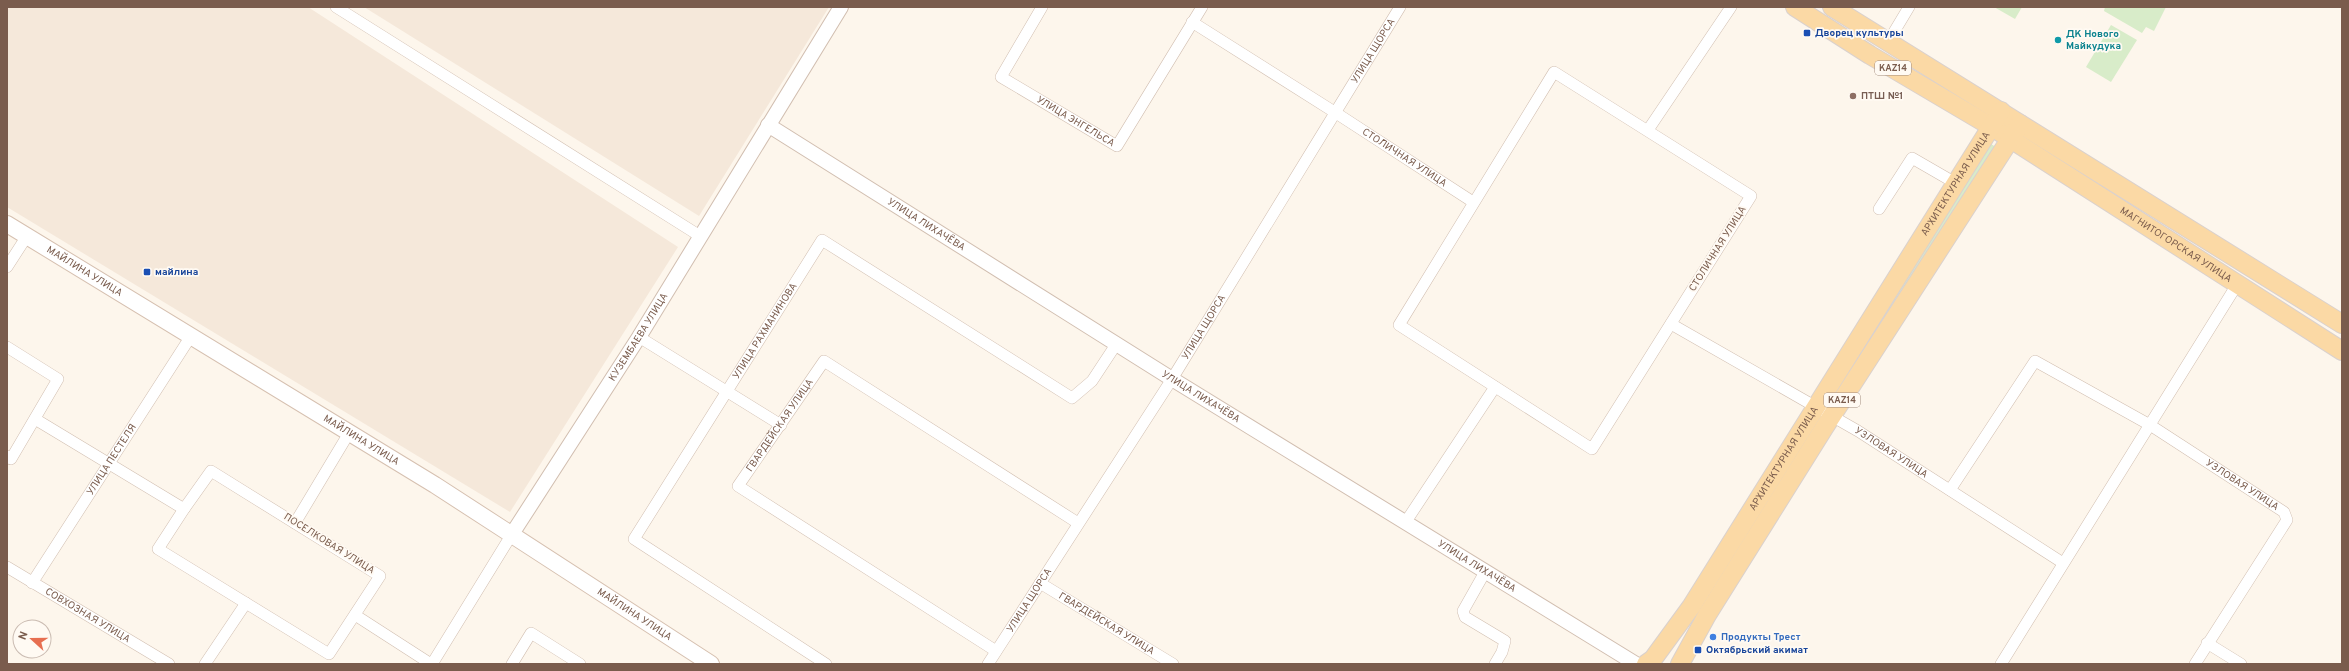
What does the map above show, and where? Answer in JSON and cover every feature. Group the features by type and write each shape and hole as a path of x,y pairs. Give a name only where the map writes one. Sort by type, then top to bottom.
{"main road":[{"name":"МАГНИТОГОРСКАЯ УЛИЦА","path":"1795,7 1870,55 1992,127 2016,131 2342,324"},
{"name":"МАГНИТОГОРСКАЯ УЛИЦА","path":"1832,7 2001,111 2016,131 2060,172 2238,283 2342,351"},
{"path":"1992,127 2001,111"},
{"name":"АРХИТЕКТУРНАЯ УЛИЦА","path":"1680,664 1824,411 1992,127"},
{"name":"АРХИТЕКТУРНАЯ УЛИЦА","path":"1646,664 1653,659 1691,607 2016,131"},
{"name":"МАЙЛИНА УЛИЦА","path":"7,224 512,534 711,664"}],"street":[{"path":"336,7 700,236"},
{"name":"КУЗЕМБАЕВА УЛИЦА","path":"431,664 512,534 639,338 841,7"},
{"name":"УЛИЦА ЭНГЕЛЬСА","path":"1042,7 1001,77 1116,146 1202,7"},
{"name":"УЛИЦА ЩОРСА","path":"988,664 1172,379 1400,7"},
{"path":"1648,130 1731,7"},
{"path":"1888,42 1909,7"},
{"path":"1192,22 1336,113"},
{"name":"СТОЛИЧНАЯ УЛИЦА","path":"1554,72 1751,196 1592,449 1399,325 1473,202 1554,72"},
{"name":"СТОЛИЧНАЯ УЛИЦА","path":"1336,113 1473,202"},
{"name":"УЛИЦА ЛИХАЧЁВА","path":"768,125 1117,343 1172,379 1636,664"},
{"path":"1879,209 1912,158 1957,184"},
{"path":"7,267 27,236"},
{"name":"УЛИЦА РАХМАНИНОВА","path":"826,664 634,539 822,240 1072,398 1092,381 1117,343"},
{"path":"2001,664 2238,283"},
{"path":"1671,324 1824,411"},
{"name":"УЛИЦА ПЕСТЕЛЯ","path":"32,583 191,336"},
{"path":"639,338 781,425"},
{"path":"7,347 58,379 11,458 7,456"},
{"name":"ГВАРДЕЙСКАЯ УЛИЦА","path":"996,651 738,486 824,361 1078,523"},
{"name":"УЗЛОВАЯ УЛИЦА","path":"1950,490 2035,361 2150,425 2284,512 2287,516 2287,520 2195,664"},
{"path":"1405,523 1495,387"},
{"name":"УЗЛОВАЯ УЛИЦА","path":"1824,411 2063,563"},
{"path":"35,419 184,509"},
{"path":"296,524 349,433"},
{"name":"ПОСЕЛКОВАЯ УЛИЦА","path":"211,471 380,576 329,654 158,549 184,509 211,471"},
{"name":"СОВХОЗНАЯ УЛИЦА","path":"7,567 169,664"},
{"path":"1485,572 1463,611 1464,617 1504,641 1502,652 1495,664"},
{"name":"ГВАРДЕЙСКАЯ УЛИЦА","path":"1040,583 1173,664"},
{"path":"205,664 246,604"},
{"path":"355,615 431,664"},
{"path":"512,664 531,633 580,664"},
{"path":"2207,643 2241,664"}],"shaded area":[{"path":"7,7 308,7 678,247 510,512 7,207"},
{"path":"364,7 829,7 699,216"}],"green space":[{"path":"1994,7 2022,7 2015,19"},
{"path":"2105,7 2166,7 2154,31 2146,27 2142,33 2104,11"},
{"path":"2111,25 2137,40 2111,82 2086,67"},
{"path":"1988,142 1999,149 1826,423 1815,416"}],"place":[{"name":"Дворец культуры","path":"1807,33"},
{"name":"ДК Нового Майкудука","path":"2058,40"},
{"name":"ПТШ №1","path":"1853,96"},
{"name":"майлина","path":"147,272"},
{"name":"Продукты Трест","path":"1713,637"},
{"name":"Октябрьский акимат","path":"1698,650"}]}
